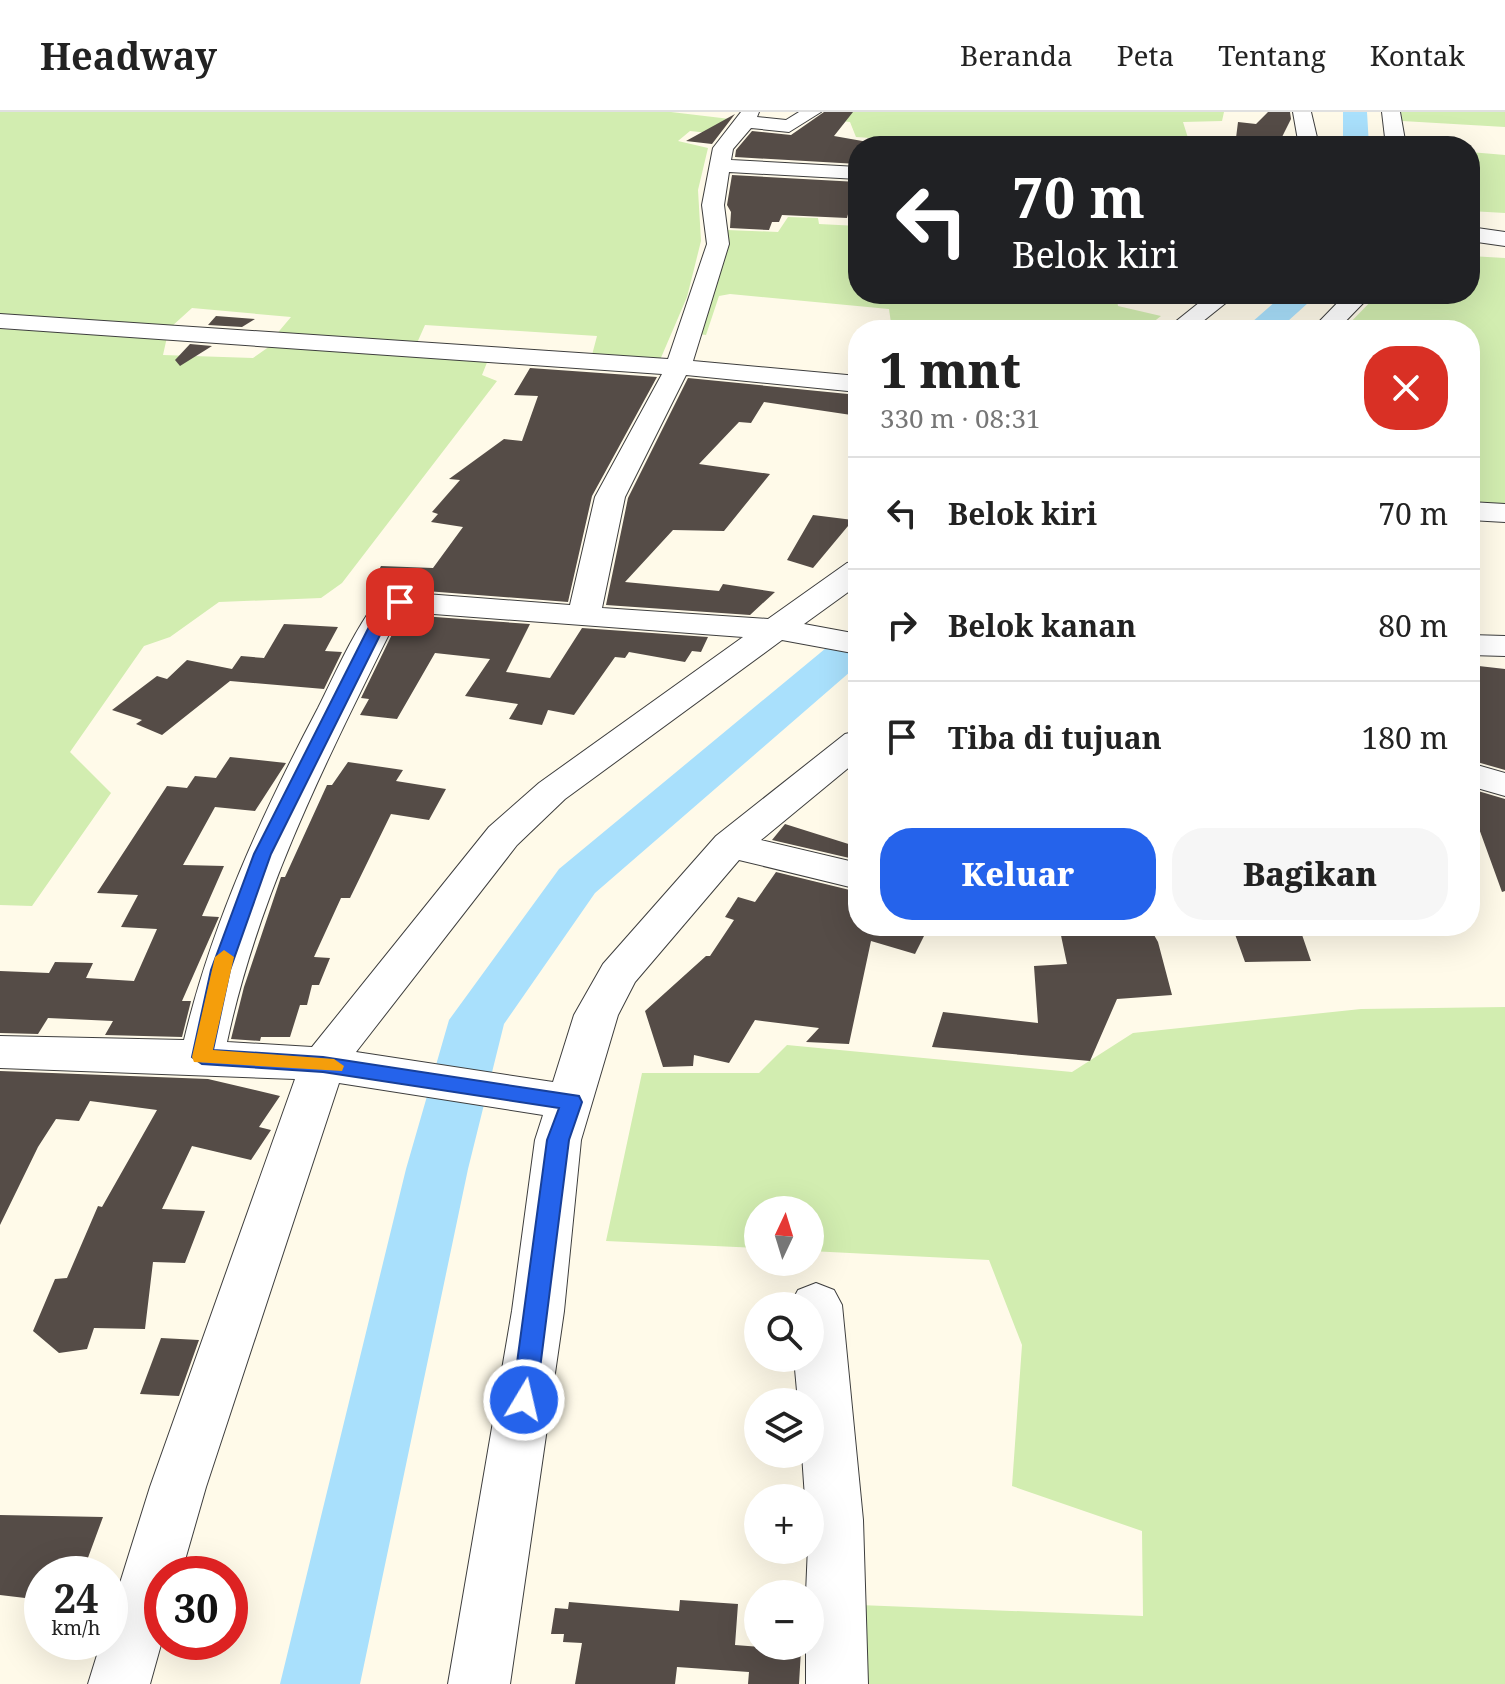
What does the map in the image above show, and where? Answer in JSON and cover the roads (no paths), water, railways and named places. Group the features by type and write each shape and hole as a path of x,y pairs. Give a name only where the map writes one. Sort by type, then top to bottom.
{"street":[{"path":"584,616 610,497 678,367 718,244 713,210 723,148 748,117 791,126 812,112"},
{"path":"1302,112 1307,136"},
{"path":"1391,112 1395,136"},
{"path":"720,165 848,172"},
{"path":"1480,235 1505,239"},
{"path":"1190,320 1212,304"},
{"path":"1333,320 1350,304"},
{"path":"0,321 678,367 848,383"},
{"path":"1480,512 1505,513"},
{"path":"119,1684 178,1487 341,1067 503,836 552,791 606,750 797,632 848,580"},
{"path":"202,1057 218,977 263,854 384,613 400,602 797,632 848,642"},
{"path":"1480,645 1505,646"},
{"path":"479,1684 538,1311 558,1140 553,1099 618,974 730,845 848,750"},
{"path":"1480,777 1505,785"},
{"path":"730,845 848,874"},
{"path":"0,1052 202,1057 341,1067 553,1099"},
{"path":"822,1372 835,1520 837,1684"}],"waterway":[{"path":"1355,112 1356,136"},
{"path":"1271,320 1291,304"},
{"path":"320,1684 437,1169 477,1020 577,881 848,651"}]}
